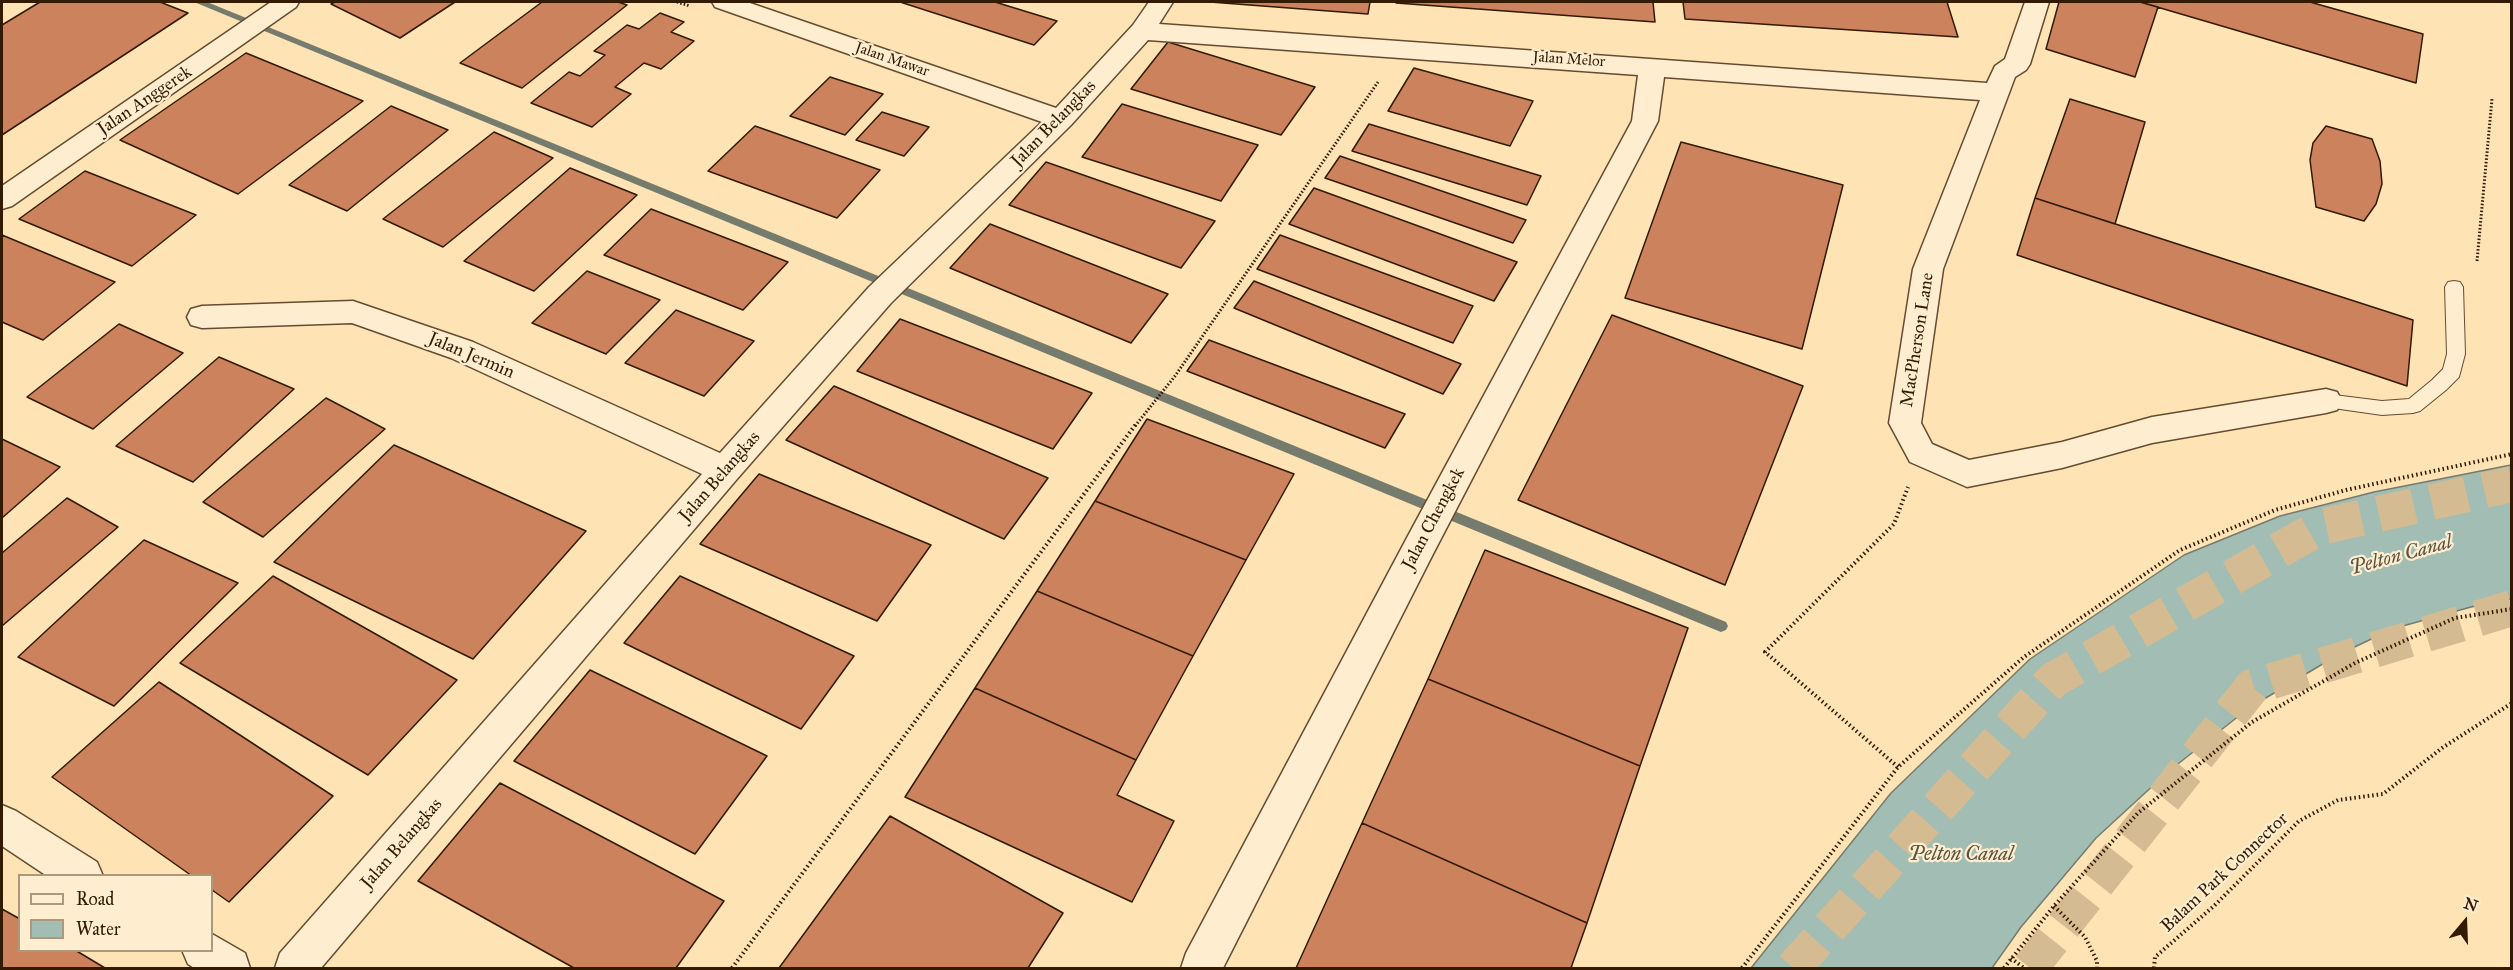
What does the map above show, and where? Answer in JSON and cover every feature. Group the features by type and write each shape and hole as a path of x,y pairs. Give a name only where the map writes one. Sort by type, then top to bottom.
{"street":[{"name":"Jalan Mawar","path":"724,2 1061,119"},
{"name":"Jalan Belangkas","path":"295,969 725,470 880,296 1061,119 1142,31 1161,2"},
{"name":"MacPherson Lane","path":"2000,82 1998,60 2018,2"},
{"name":"MacPherson Lane","path":"1921,453 1905,423 1928,269 2000,82 2017,64 2037,2"},
{"name":"Jalan Anggerek","path":"2,199 283,4"},
{"name":"Jalan Melor","path":"1142,31 1652,66 2000,82"},
{"name":"Jalan Chengkek","path":"1201,969 1420,544 1645,121 1652,66"},
{"name":"Jalan Jermin","path":"202,317 353,312 462,350 725,470"},
{"path":"1921,453 1966,474 2062,455 2152,430 2326,401"},
{"path":"2,824 80,874"},
{"path":"204,952 230,969"}],"lane":[{"path":"2326,401 2382,408 2413,406 2439,385 2452,372 2456,354 2454,286"}],"path":[{"path":"732,969 1147,410 1175,376 1401,49"},
{"path":"2477,261 2492,99"},
{"path":"1898,767 1765,652 1894,524 1921,453"},
{"path":"1742,969 1898,767 2024,657 2180,550 2276,510 2346,490 2511,453"},
{"path":"2004,969 2054,906 2138,813 2252,722 2355,663 2455,618 2511,609"},
{"name":"Balam Park Connector","path":"2154,969 2155,957 2214,906 2299,821 2338,800 2384,794 2442,748 2511,703"},
{"path":"2054,906 2085,937 2097,961 2097,969"},
{"path":"2011,958 2024,969"}],"water":[{"name":"Pelton Canal","path":"2511,465 2511,599 2471,607 2392,629 2336,656 2249,708 2169,771 2096,838 2021,927 1992,968 1751,968 1891,793 2030,659 2184,555 2280,516 2374,492"}],"building":[{"path":"40,2 160,2 188,13 2,135 2,25"},
{"path":"335,2 455,2 400,38 331,4"},
{"path":"542,2 618,2 627,5 522,88 460,63"},
{"path":"900,2 995,2 1057,21 1034,45"},
{"path":"1210,2 1370,2 1368,14"},
{"path":"1653,2 1655,22 1396,3"},
{"path":"1683,2 1947,2 1958,37 1685,19"},
{"path":"2059,2 2140,2 2158,7 2135,77 2046,49"},
{"path":"2140,2 2310,2 2423,34 2416,83"},
{"path":"660,13 684,22 671,32 694,41 661,69 644,63 615,87 631,94 592,127 531,103 569,72 580,76 605,55 594,51 627,25 639,29"},
{"path":"1168,42 1315,87 1281,135 1131,89"},
{"path":"246,53 363,101 238,194 120,140"},
{"path":"1414,68 1533,101 1510,146 1388,111"},
{"path":"830,77 883,94 845,135 790,116"},
{"path":"2070,99 2145,122 2115,224 2035,198"},
{"path":"1122,104 1258,145 1221,201 1082,157"},
{"path":"391,106 448,130 347,211 289,185"},
{"path":"882,112 929,127 904,156 856,140"},
{"path":"1369,124 1541,176 1527,205 1352,151"},
{"path":"755,126 880,170 837,218 708,171"},
{"path":"2326,126 2372,139 2380,161 2382,184 2376,204 2364,221 2316,207 2310,160 2313,143"},
{"path":"494,132 553,158 443,247 383,219"},
{"path":"1681,142 1843,185 1802,349 1625,298"},
{"path":"1340,156 1526,220 1513,243 1325,178"},
{"path":"1046,162 1215,221 1181,268 1009,205"},
{"path":"570,168 637,195 534,291 464,261"},
{"path":"85,171 196,215 132,266 19,219"},
{"path":"1314,188 1517,262 1494,301 1289,224"},
{"path":"2035,198 2413,320 2407,386 2017,255"},
{"path":"651,209 788,262 743,310 604,255"},
{"path":"990,224 1168,294 1131,343 950,268"},
{"path":"2,235 115,282 43,340 2,322"},
{"path":"1280,235 1473,306 1453,343 1257,269"},
{"path":"587,271 660,300 606,354 532,323"},
{"path":"1254,281 1461,364 1443,394 1234,308"},
{"path":"676,310 754,341 704,396 625,363"},
{"path":"1612,315 1803,386 1725,585 1518,500"},
{"path":"900,319 1092,393 1053,449 857,371"},
{"path":"119,324 183,353 93,429 27,397"},
{"path":"1209,340 1405,414 1385,448 1187,371"},
{"path":"219,357 294,389 193,482 116,446"},
{"path":"834,386 1048,478 1004,539 786,440"},
{"path":"326,398 385,429 263,537 203,502"},
{"path":"1147,419 1294,474 1246,560 1095,501"},
{"path":"2,439 60,467 2,518"},
{"path":"394,445 586,531 473,659 274,562"},
{"path":"759,474 931,545 877,621 700,544"},
{"path":"67,498 118,527 2,626 2,553"},
{"path":"1095,501 1246,560 1193,656 1037,591"},
{"path":"144,540 238,583 114,706 18,657"},
{"path":"1485,550 1688,628 1640,766 1428,679"},
{"path":"273,576 457,680 368,775 180,663"},
{"path":"680,576 854,656 801,729 624,643"},
{"path":"1037,591 1193,656 1136,760 975,688"},
{"path":"590,670 767,756 695,854 514,761"},
{"path":"1428,679 1640,766 1587,923 1362,823"},
{"path":"159,682 333,796 229,902 213,891 213,874 189,874 52,777"},
{"path":"975,688 1136,760 1117,795 1174,821 1132,902 905,797"},
{"path":"500,783 724,901 676,968 574,968 418,881"},
{"path":"890,816 1063,913 1028,968 779,968"},
{"path":"1362,823 1587,923 1571,968 1296,968"},
{"path":"2,909 18,918 18,952 78,952 105,968 2,968"}],"waterway":[{"path":"199,2 1721,626"}],"tunnel":[{"path":"1793,968 2053,680 2320,527 2512,484"},
{"path":"2030,968 2252,687 2512,608"}]}
